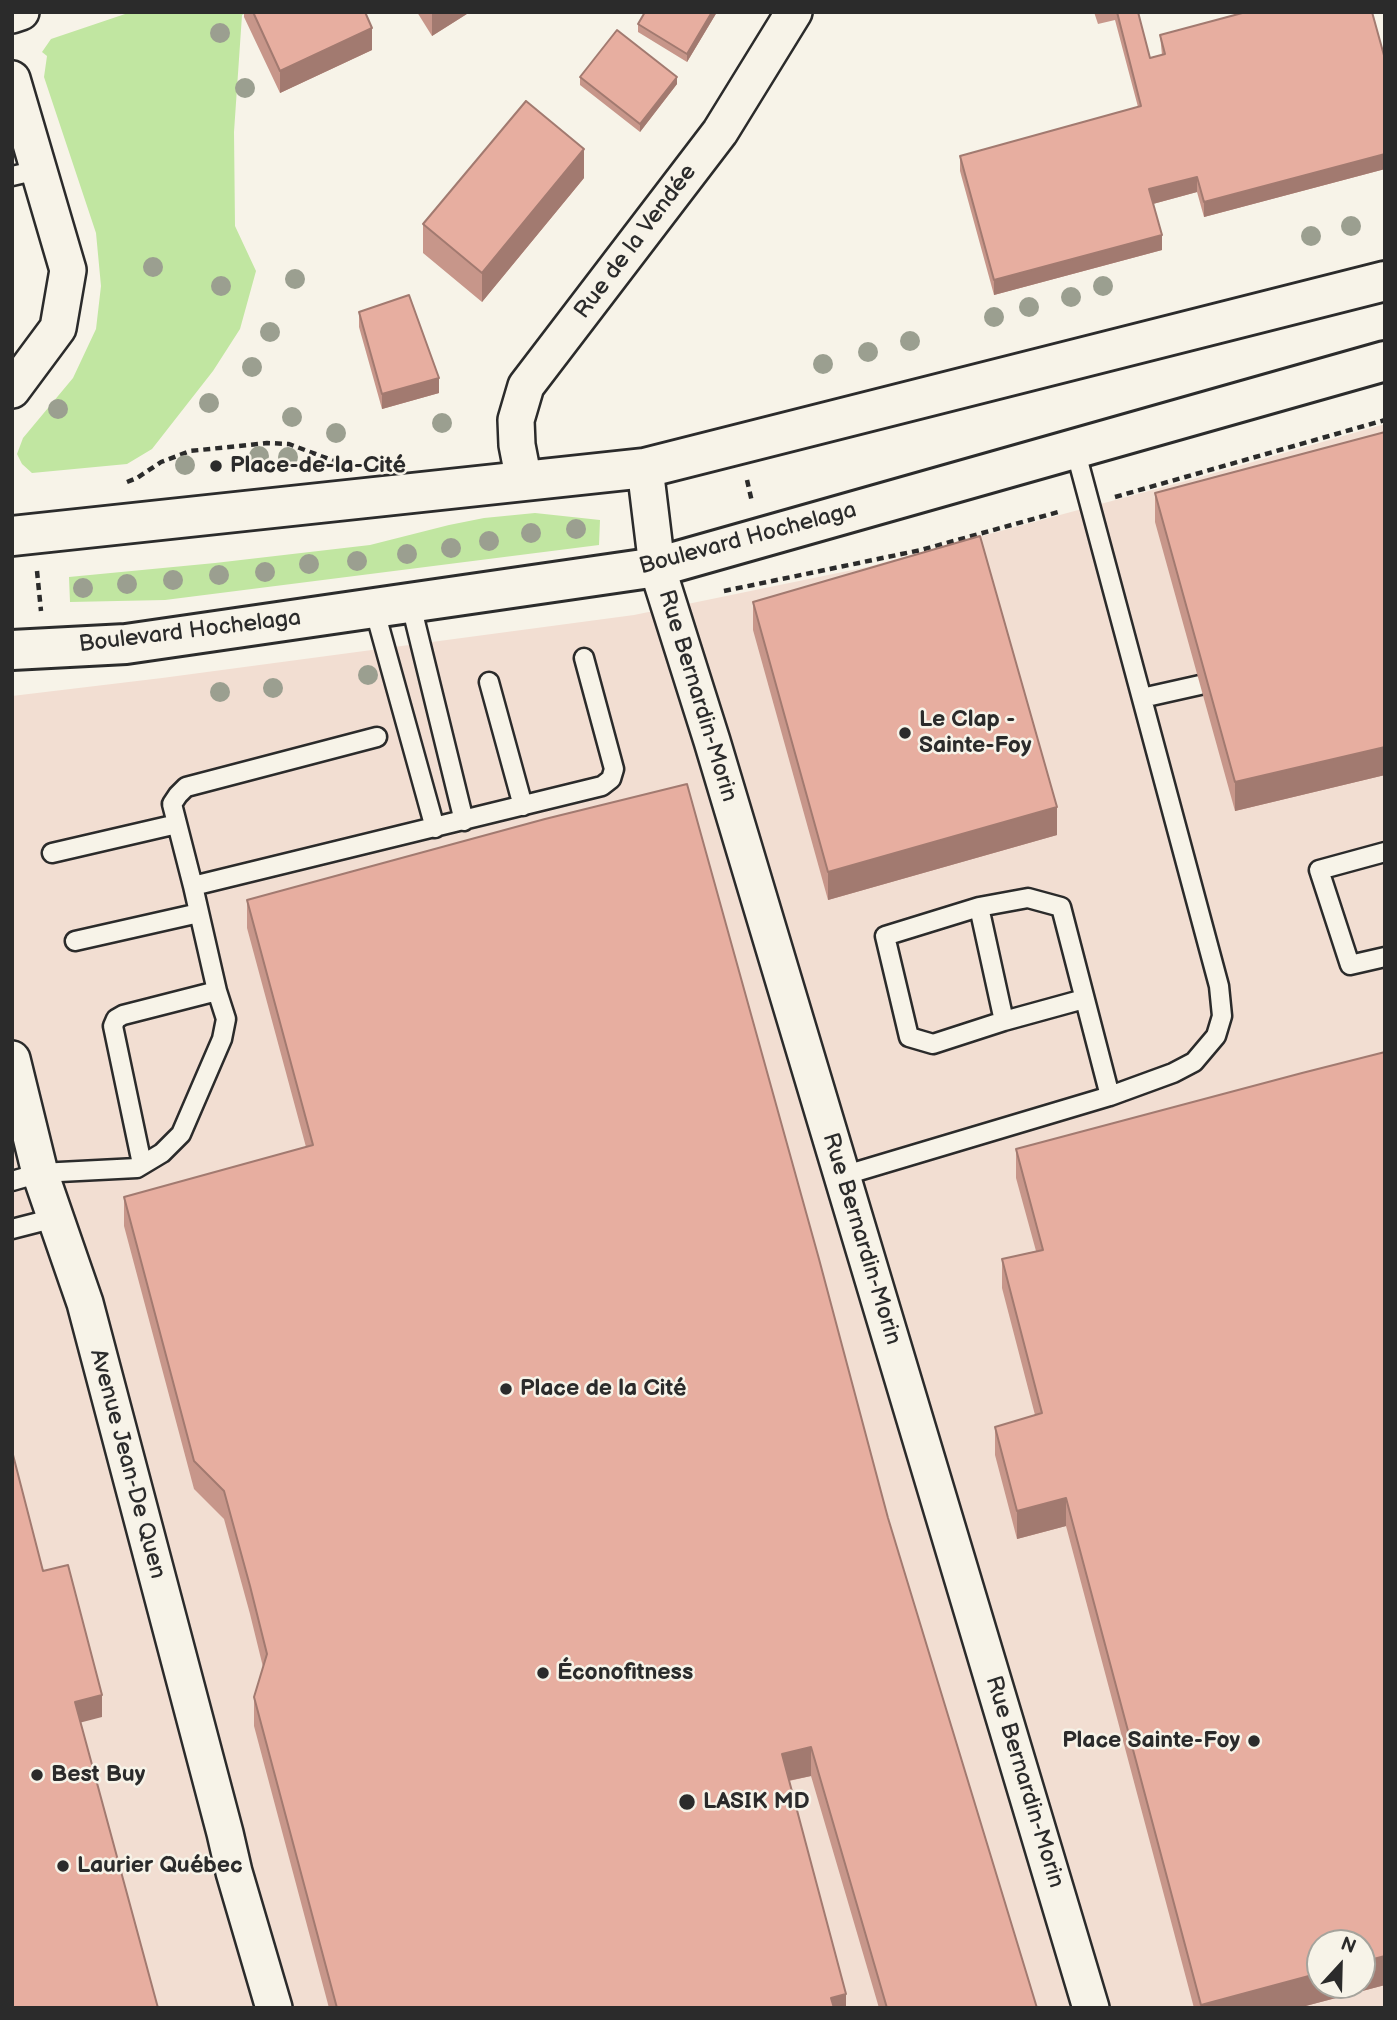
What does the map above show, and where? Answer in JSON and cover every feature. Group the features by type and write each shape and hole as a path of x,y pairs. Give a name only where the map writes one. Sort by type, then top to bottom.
{"main road":[{"path":"23,534 645,468 1385,281"},
{"name":"Boulevard Hochelaga","path":"28,649 126,644 657,567 1385,361"}],"street":[{"path":"12,15 21,12"},
{"name":"Rue de la Vendée","path":"524,481 517,445 516,421 526,386 720,132 794,12"},
{"path":"12,79 25,173 68,270 58,328 12,390"},
{"name":"Rue Bernardin-Morin","path":"645,468 657,567 720,767 1091,2008"},
{"name":"Avenue Jean-De Quen","path":"12,1059 26,1177 55,1218 85,1303 234,1872 274,2008"},
{"name":"Avenue Jean-De Quen","path":"234,1872 254,2008"}],"lane":[{"path":"842,1176 1110,1096 1172,1073 1194,1062 1216,1036 1222,1016 1219,986 1075,449"},
{"path":"392,605 464,821"},
{"path":"392,605 435,828"},
{"path":"194,890 193,886 602,786 611,779 614,769 584,659"},
{"path":"489,682 523,806"},
{"path":"1142,698 1200,685"},
{"path":"26,1177 137,1168 162,1153 181,1134 222,1039 226,1019 172,804 178,795 186,787 377,737"},
{"path":"52,853 177,824"},
{"path":"1385,852 1319,870 1350,965 1385,957"},
{"path":"1084,999 933,1044 909,1037 885,936 979,907 1028,898 1061,907 1110,1096"},
{"path":"979,907 1004,1021"},
{"path":"75,941 199,913"},
{"path":"142,1164 113,1026 116,1019 217,991"},
{"path":"12,1229 55,1218"}],"path":[{"path":"122,484 137,478 161,462 190,451 267,443 289,444 340,461"},
{"path":"23,534 28,649"}],"shaded area":[{"path":"1385,424 1385,2008 12,2008 12,696 634,615 867,567"}],"green space":[{"path":"131,12 248,12 242,15 234,132 235,226 256,271 240,329 213,371 152,449 127,464 32,473 22,464 17,454 23,438 73,378 96,329 101,286 96,233 44,77 47,56 42,52 51,39"},
{"path":"535,513 600,520 599,545 165,600 70,602 69,577 370,545 484,518"}],"building":[{"path":"253,12 365,12 372,28 280,71"},
{"path":"645,12 712,12 687,54 638,24"},
{"path":"1117,12 1138,12 1150,58 1165,54 1160,35 1246,12 1372,12 1385,59 1385,154 1204,202 1197,177 1149,189 1162,235 994,280 960,156 1141,106"},
{"path":"617,30 677,77 640,124 580,77"},
{"path":"526,101 584,149 482,273 423,224"},
{"path":"409,295 439,378 382,394 359,312"},
{"path":"1385,432 1385,747 1235,782 1155,493"},
{"name":"Le Clap - Sainte-Foy","path":"980,536 1057,807 828,872 753,602"},
{"name":"Place de la Cité","path":"687,784 888,1518 1037,2008 887,2008 811,1747 782,1754 846,1994 831,1998 834,2008 337,2008 254,1697 267,1654 250,1586 224,1491 194,1461 124,1197 313,1145 247,900 545,819"},
{"name":"Place Sainte-Foy","path":"1385,1052 1385,1956 1376,1958 1376,1929 1306,1929 1306,1977 1201,2005 1066,1498 1017,1511 995,1427 1042,1413 1002,1259 1043,1250 1016,1149"},
{"name":"Laurier Québec","path":"12,1451 43,1571 68,1565 102,1695 75,1702 158,2008 12,2008"}],"place":[{"name":"Place-de-la-Cité","path":"216,466"},
{"name":"Le Clap - Sainte-Foy","path":"905,733"},
{"name":"Place de la Cité","path":"506,1389"},
{"name":"Éconofitness","path":"543,1673"},
{"name":"Place Sainte-Foy","path":"1254,1741"},
{"name":"Best Buy","path":"37,1775"},
{"name":"LASIK MD","path":"687,1802"},
{"name":"Laurier Québec","path":"63,1866"}]}
